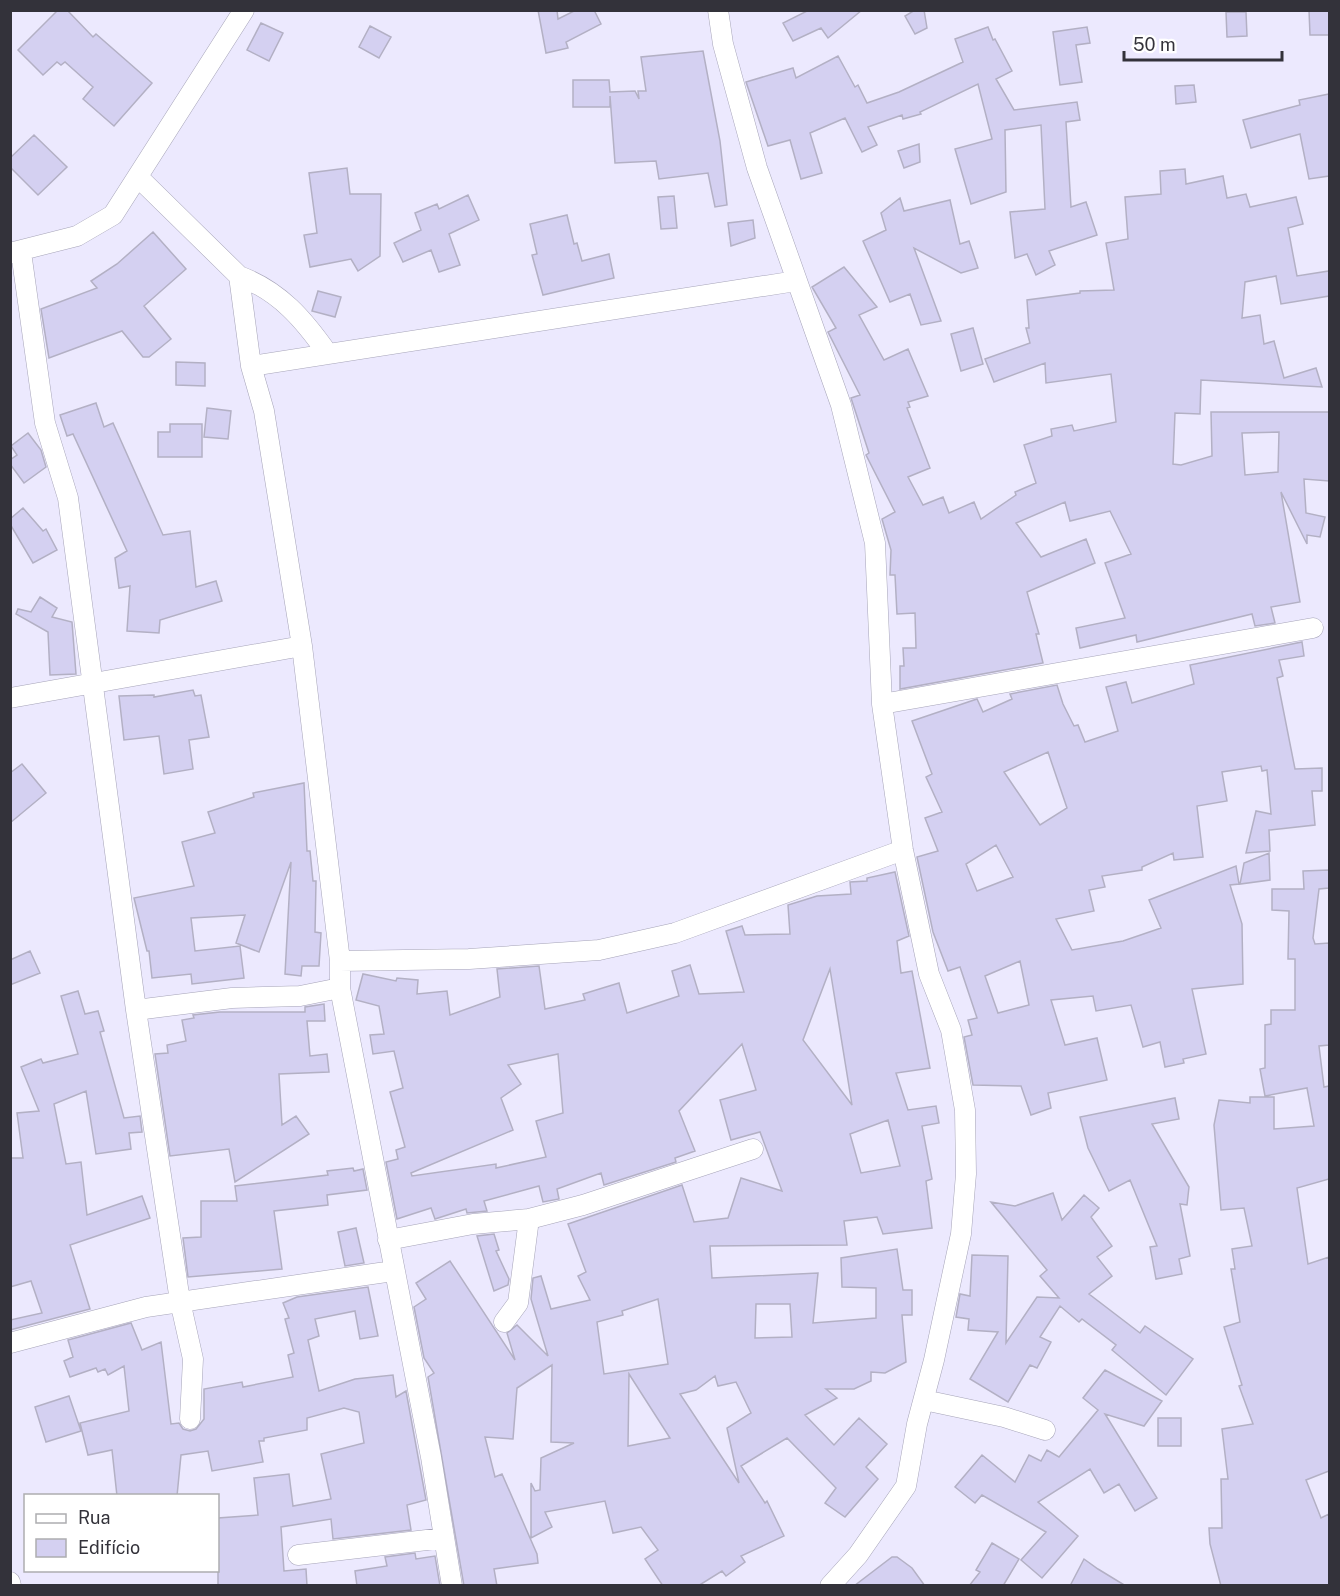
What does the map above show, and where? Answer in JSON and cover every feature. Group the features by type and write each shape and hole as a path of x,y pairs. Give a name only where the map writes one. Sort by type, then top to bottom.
{"street":[{"path":"190,1419 193,1400 193,1359 180,1301 136,1010 68,498 45,423 16,252 77,236 112,215 244,10"},
{"path":"718,10 723,44 757,168 841,405 875,543 882,704 903,850 929,974 951,1030 965,1110 966,1174 961,1234 917,1424 906,1486 858,1555 830,1586"},
{"path":"138,177 239,276 269,289 284,301 309,327 328,354"},
{"path":"239,276 251,366 264,411 302,646 340,961 340,988 452,1586"},
{"path":"251,366 796,281"},
{"path":"882,704 1313,628"},
{"path":"10,698 302,646"},
{"path":"340,961 470,959 599,950 675,933 903,850"},
{"path":"136,1010 232,998 300,996 340,988"},
{"path":"388,1240 473,1224 529,1219 583,1205 753,1149"},
{"path":"504,1322 518,1303 529,1219"},
{"path":"10,1343 146,1307 393,1271"},
{"path":"924,1400 1004,1417 1045,1430"},
{"path":"298,1555 444,1538"}],"building":[{"path":"58,10 67,10 93,37 96,34 152,83 114,126 83,99 93,87 65,62 61,65 57,62 43,75 18,50"},
{"path":"538,10 557,10 558,19 576,10 594,10 601,24 566,42 568,48 546,53"},
{"path":"809,10 862,10 828,38 821,28 793,41 783,23"},
{"path":"915,10 924,10 927,28 915,34 905,16"},
{"path":"1309,10 1329,10 1329,35 1310,35"},
{"path":"1226,12 1246,12 1247,36 1227,37"},
{"path":"261,23 283,33 269,61 247,50"},
{"path":"370,26 391,37 379,58 359,47"},
{"path":"988,27 993,40 995,39 1012,71 996,79 1014,110 1077,102 1080,120 1066,122 1071,207 1086,202 1097,235 1049,251 1055,265 1036,275 1027,254 1015,258 1010,212 1045,209 1041,125 1005,130 1006,192 971,204 955,149 992,139 978,84 920,112 921,114 903,119 902,115 868,127 877,145 862,152 845,118 810,133 822,173 801,179 790,140 768,146 746,82 793,68 796,78 838,56 855,87 858,85 867,103 899,92 963,62 955,39"},
{"path":"1087,27 1090,43 1076,45 1082,82 1060,85 1053,32"},
{"path":"703,51 720,141 727,205 715,207 708,173 659,179 656,161 615,163 610,96 610,107 573,107 573,80 609,80 610,92 635,91 639,99 638,91 646,91 641,57"},
{"path":"1194,85 1196,102 1176,104 1175,86"},
{"path":"1329,94 1329,176 1309,179 1300,134 1251,148 1243,120 1300,105 1299,100"},
{"path":"34,135 67,167 38,195 10,167 10,158"},
{"path":"919,144 920,162 904,168 898,151"},
{"path":"347,168 350,194 381,194 380,256 358,271 351,259 310,267 304,235 317,233 309,173"},
{"path":"1185,169 1186,184 1223,176 1227,198 1246,194 1250,207 1296,197 1303,224 1288,228 1297,276 1329,271 1329,296 1281,304 1276,276 1245,282 1242,318 1260,315 1264,344 1274,341 1284,378 1316,368 1322,387 1201,380 1200,414 1175,413 1173,464 1181,465 1212,456 1211,412 1329,412 1329,481 1304,479 1306,513 1325,517 1320,537 1307,535 1307,544 1281,492 1300,602 1271,607 1275,623 1255,626 1252,614 1137,642 1136,635 1080,648 1076,628 1125,618 1105,563 1131,554 1110,511 1070,521 1065,502 1016,523 1041,557 1086,539 1095,563 1027,592 1039,634 1036,634 1043,663 900,689 900,666 904,666 903,648 916,648 915,613 897,614 895,575 890,575 891,550 882,519 895,512 866,455 869,453 851,398 860,395 828,332 836,328 812,287 844,267 877,307 859,315 884,360 908,349 928,396 908,402 910,407 907,408 930,468 908,477 923,505 943,497 949,513 974,502 981,519 1016,495 1015,492 1036,483 1024,445 1052,436 1051,429 1072,425 1074,431 1116,422 1111,374 1046,383 1045,363 994,382 985,359 1030,343 1026,328 1029,328 1027,300 1080,293 1080,291 1114,290 1106,243 1128,239 1125,197 1161,194 1160,171","holes":["1279,432 1278,472 1245,475 1242,433"]},
{"path":"468,195 479,220 449,234 460,265 439,272 431,250 403,262 394,243 421,230 415,213 437,204 439,209"},
{"path":"674,196 677,228 661,229 658,197"},
{"path":"900,198 904,211 950,200 960,244 969,241 978,268 961,273 914,248 941,321 921,325 910,294 890,302 863,241 886,230 881,213"},
{"path":"567,215 574,244 577,243 582,261 609,254 614,278 543,295 532,255 537,254 530,224"},
{"path":"753,220 755,238 731,246 728,223"},
{"path":"153,232 186,269 144,306 171,339 149,357 143,357 122,331 49,358 41,309 97,288 91,281 117,264"},
{"path":"318,291 341,297 335,317 312,311"},
{"path":"973,328 983,364 961,371 951,334"},
{"path":"176,362 205,363 205,386 176,385"},
{"path":"96,403 104,427 113,423 163,535 190,531 196,587 216,581 222,601 160,620 159,633 127,631 130,586 119,588 115,558 127,551 73,434 67,436 60,415"},
{"path":"207,408 231,411 228,439 204,437"},
{"path":"170,424 202,424 202,457 158,457 158,432 170,432"},
{"path":"28,433 41,450 46,467 24,483 10,464 10,460 17,455 11,446"},
{"path":"23,508 43,531 46,529 57,550 33,563 10,524 10,519"},
{"path":"40,597 57,608 52,617 72,622 76,674 50,675 48,632 16,614 18,609 31,612"},
{"path":"1302,642 1304,656 1279,660 1283,676 1277,678 1295,769 1322,768 1322,791 1312,791 1315,825 1269,830 1270,851 1246,853 1256,811 1271,814 1267,770 1262,771 1261,766 1222,772 1227,801 1197,806 1203,857 1174,860 1173,853 1142,867 1142,870 1102,876 1105,887 1089,890 1094,911 1056,919 1072,950 1123,941 1161,928 1149,900 1236,866 1239,884 1230,885 1242,924 1243,984 1192,989 1206,1054 1183,1059 1184,1063 1165,1067 1160,1042 1143,1047 1131,1005 1096,1011 1093,996 1051,1000 1065,1045 1097,1038 1107,1080 1048,1093 1051,1108 1031,1115 1021,1086 973,1085 964,1037 972,1035 968,1020 977,1018 960,967 948,971 933,932 917,857 938,851 925,818 942,812 926,777 932,774 912,721 977,699 983,712 1012,699 1010,694 1057,685 1063,704 1074,726 1078,725 1085,742 1118,731 1106,687 1126,682 1132,703 1194,684 1190,665","holes":["1048,752 1067,808 1040,825 1004,772","996,845 1013,877 977,891 966,864","1020,961 1029,1005 998,1013 985,976"]},
{"path":"193,690 195,696 201,695 209,737 189,740 193,769 164,774 159,736 124,740 119,696 154,695 154,697"},
{"path":"22,764 46,793 10,823 10,773"},
{"path":"304,783 307,851 310,851 313,881 316,881 315,932 321,933 319,966 302,966 301,976 285,974 291,862 259,952 236,943 245,915 191,918 195,951 240,946 244,978 192,984 191,974 152,978 149,951 147,951 134,898 194,886 182,842 215,833 208,812 254,797 253,793"},
{"path":"1269,853 1270,880 1240,884 1244,863"},
{"path":"1329,870 1329,888 1319,889 1313,938 1315,944 1329,943 1329,1045 1319,1046 1324,1087 1329,1086 1329,1179 1297,1188 1308,1264 1329,1257 1329,1471 1306,1480 1321,1518 1329,1514 1329,1586 1221,1586 1210,1544 1209,1528 1222,1528 1221,1479 1228,1479 1222,1429 1253,1424 1239,1386 1242,1385 1224,1327 1240,1322 1231,1269 1235,1269 1232,1249 1252,1246 1244,1208 1221,1210 1214,1125 1219,1100 1250,1103 1250,1097 1274,1097 1274,1129 1314,1126 1307,1088 1265,1096 1260,1069 1265,1068 1265,1025 1271,1024 1271,1010 1295,1010 1295,959 1288,959 1289,911 1272,910 1272,889 1304,889 1303,871"},
{"path":"895,872 909,936 897,941 901,973 912,971 930,1068 896,1073 908,1110 936,1106 939,1123 922,1126 932,1179 926,1181 932,1228 883,1234 877,1217 844,1221 847,1245 710,1246 712,1278 818,1273 813,1323 876,1318 876,1288 842,1287 841,1258 897,1249 903,1290 912,1290 912,1315 902,1315 906,1362 885,1373 871,1372 871,1381 854,1389 826,1389 837,1398 805,1415 834,1445 859,1418 887,1444 866,1467 878,1479 845,1517 825,1503 836,1488 787,1438 741,1466 765,1503 767,1501 784,1536 741,1556 745,1562 726,1576 722,1571 698,1586 663,1586 645,1559 658,1550 641,1527 613,1533 605,1501 545,1512 552,1527 531,1538 531,1483 535,1491 540,1490 541,1458 574,1443 551,1442 552,1365 517,1388 513,1439 485,1437 495,1477 502,1474 537,1554 538,1563 494,1569 497,1586 464,1586 428,1377 434,1373 424,1358 414,1307 426,1299 416,1283 450,1261 515,1360 507,1333 517,1325 548,1356 531,1299 533,1278 541,1276 551,1309 590,1300 578,1276 586,1272 568,1224 682,1185 694,1222 728,1218 741,1178 782,1191 760,1132 731,1140 720,1100 756,1090 742,1044 679,1111 695,1151 675,1158 676,1162 604,1185 601,1173 557,1189 559,1199 543,1202 539,1186 484,1201 487,1211 467,1213 466,1209 435,1219 431,1208 397,1219 386,1162 398,1159 396,1150 405,1147 390,1092 403,1088 394,1051 373,1054 370,1035 384,1034 379,1006 356,1000 363,974 396,981 397,978 418,980 417,994 447,991 450,1015 500,997 497,969 539,966 545,1009 585,1000 583,994 619,983 627,1013 679,996 672,971 690,965 699,994 744,992 726,931 742,926 745,935 790,934 788,905 817,896 851,894 850,882 867,881 867,878","holes":["830,969 852,1105 803,1040","558,1054 563,1113 536,1121 546,1157 496,1168 496,1164 412,1176 411,1173 513,1130 501,1098 521,1084 508,1065","888,1120 900,1166 861,1173 850,1134","658,1299 668,1364 604,1374 597,1322 623,1315 622,1311","756,1304 790,1304 792,1337 755,1338","629,1374 670,1438 628,1446","715,1376 718,1386 736,1382 751,1413 727,1428 739,1483 680,1394 696,1390"]},
{"path":"30,951 40,973 10,985 10,960"},
{"path":"78,991 85,1014 98,1011 104,1031 100,1032 124,1118 140,1116 142,1132 129,1133 131,1149 96,1154 86,1091 54,1104 66,1164 81,1162 87,1215 142,1196 150,1218 70,1245 90,1309 10,1330 10,1320 42,1313 31,1281 10,1287 10,1158 23,1158 17,1113 39,1111 21,1067 41,1059 43,1063 78,1054 61,996"},
{"path":"324,1004 325,1021 307,1021 310,1056 327,1054 329,1072 279,1074 282,1125 296,1116 309,1134 235,1182 229,1149 170,1156 155,1054 168,1053 167,1045 186,1041 182,1020 194,1018 193,1015 220,1012 305,1012 305,1007"},
{"path":"1175,1098 1179,1119 1152,1124 1189,1187 1187,1205 1180,1204 1190,1256 1179,1259 1182,1274 1156,1279 1150,1247 1157,1246 1130,1180 1109,1191 1088,1148 1080,1117"},
{"path":"353,1168 354,1171 363,1169 367,1190 327,1195 328,1205 274,1211 282,1269 188,1277 183,1238 201,1237 201,1201 237,1201 235,1186 328,1175 327,1171"},
{"path":"1053,1193 1062,1220 1084,1195 1099,1208 1091,1217 1112,1246 1097,1257 1112,1276 1089,1294 1140,1333 1145,1326 1193,1359 1166,1395 1112,1350 1116,1345 1082,1319 1079,1322 1060,1306 1040,1337 1051,1342 1037,1368 1030,1365 1008,1402 970,1379 998,1332 968,1330 969,1319 956,1317 960,1294 970,1296 972,1255 1008,1256 1006,1343 1037,1297 1059,1298 1040,1276 1047,1270 991,1202 1015,1206"},
{"path":"356,1228 364,1263 345,1266 338,1232"},
{"path":"494,1234 499,1250 496,1251 509,1279 508,1285 494,1291 477,1236"},
{"path":"368,1287 378,1336 360,1339 355,1311 315,1319 319,1336 308,1340 319,1391 355,1379 393,1375 396,1397 406,1391 426,1500 407,1505 411,1530 333,1539 331,1519 281,1527 284,1571 306,1569 307,1586 218,1586 219,1518 258,1515 254,1478 289,1474 293,1506 331,1499 321,1454 364,1443 359,1412 344,1408 307,1418 307,1430 264,1438 264,1441 259,1441 263,1462 212,1471 208,1451 181,1455 177,1494 117,1494 112,1450 88,1455 80,1423 129,1411 124,1366 108,1375 105,1369 98,1372 96,1368 70,1377 64,1361 73,1357 68,1340 131,1323 142,1350 161,1342 171,1424 179,1423 183,1429 190,1431 196,1429 204,1419 204,1389 242,1382 243,1387 293,1377 288,1355 294,1353 285,1319 289,1318 283,1303 297,1297"},
{"path":"1105,1370 1162,1401 1144,1426 1105,1414 1157,1498 1135,1511 1119,1484 1104,1493 1090,1469 1038,1502 1078,1536 1042,1578 1021,1560 1046,1532 982,1495 975,1503 955,1487 982,1455 1015,1482 1029,1455 1041,1461 1047,1450 1059,1457 1098,1410 1083,1398"},
{"path":"69,1396 81,1431 46,1442 35,1407"},
{"path":"1158,1418 1181,1418 1181,1446 1158,1446"},
{"path":"992,1543 1019,1559 1003,1586 969,1586 980,1572 976,1570"},
{"path":"415,1553 416,1559 435,1556 440,1586 357,1586 355,1571 387,1566 385,1557"},
{"path":"892,1557 897,1557 912,1568 925,1586 854,1586"},
{"path":"1084,1559 1098,1569 1126,1586 1070,1586"}]}
